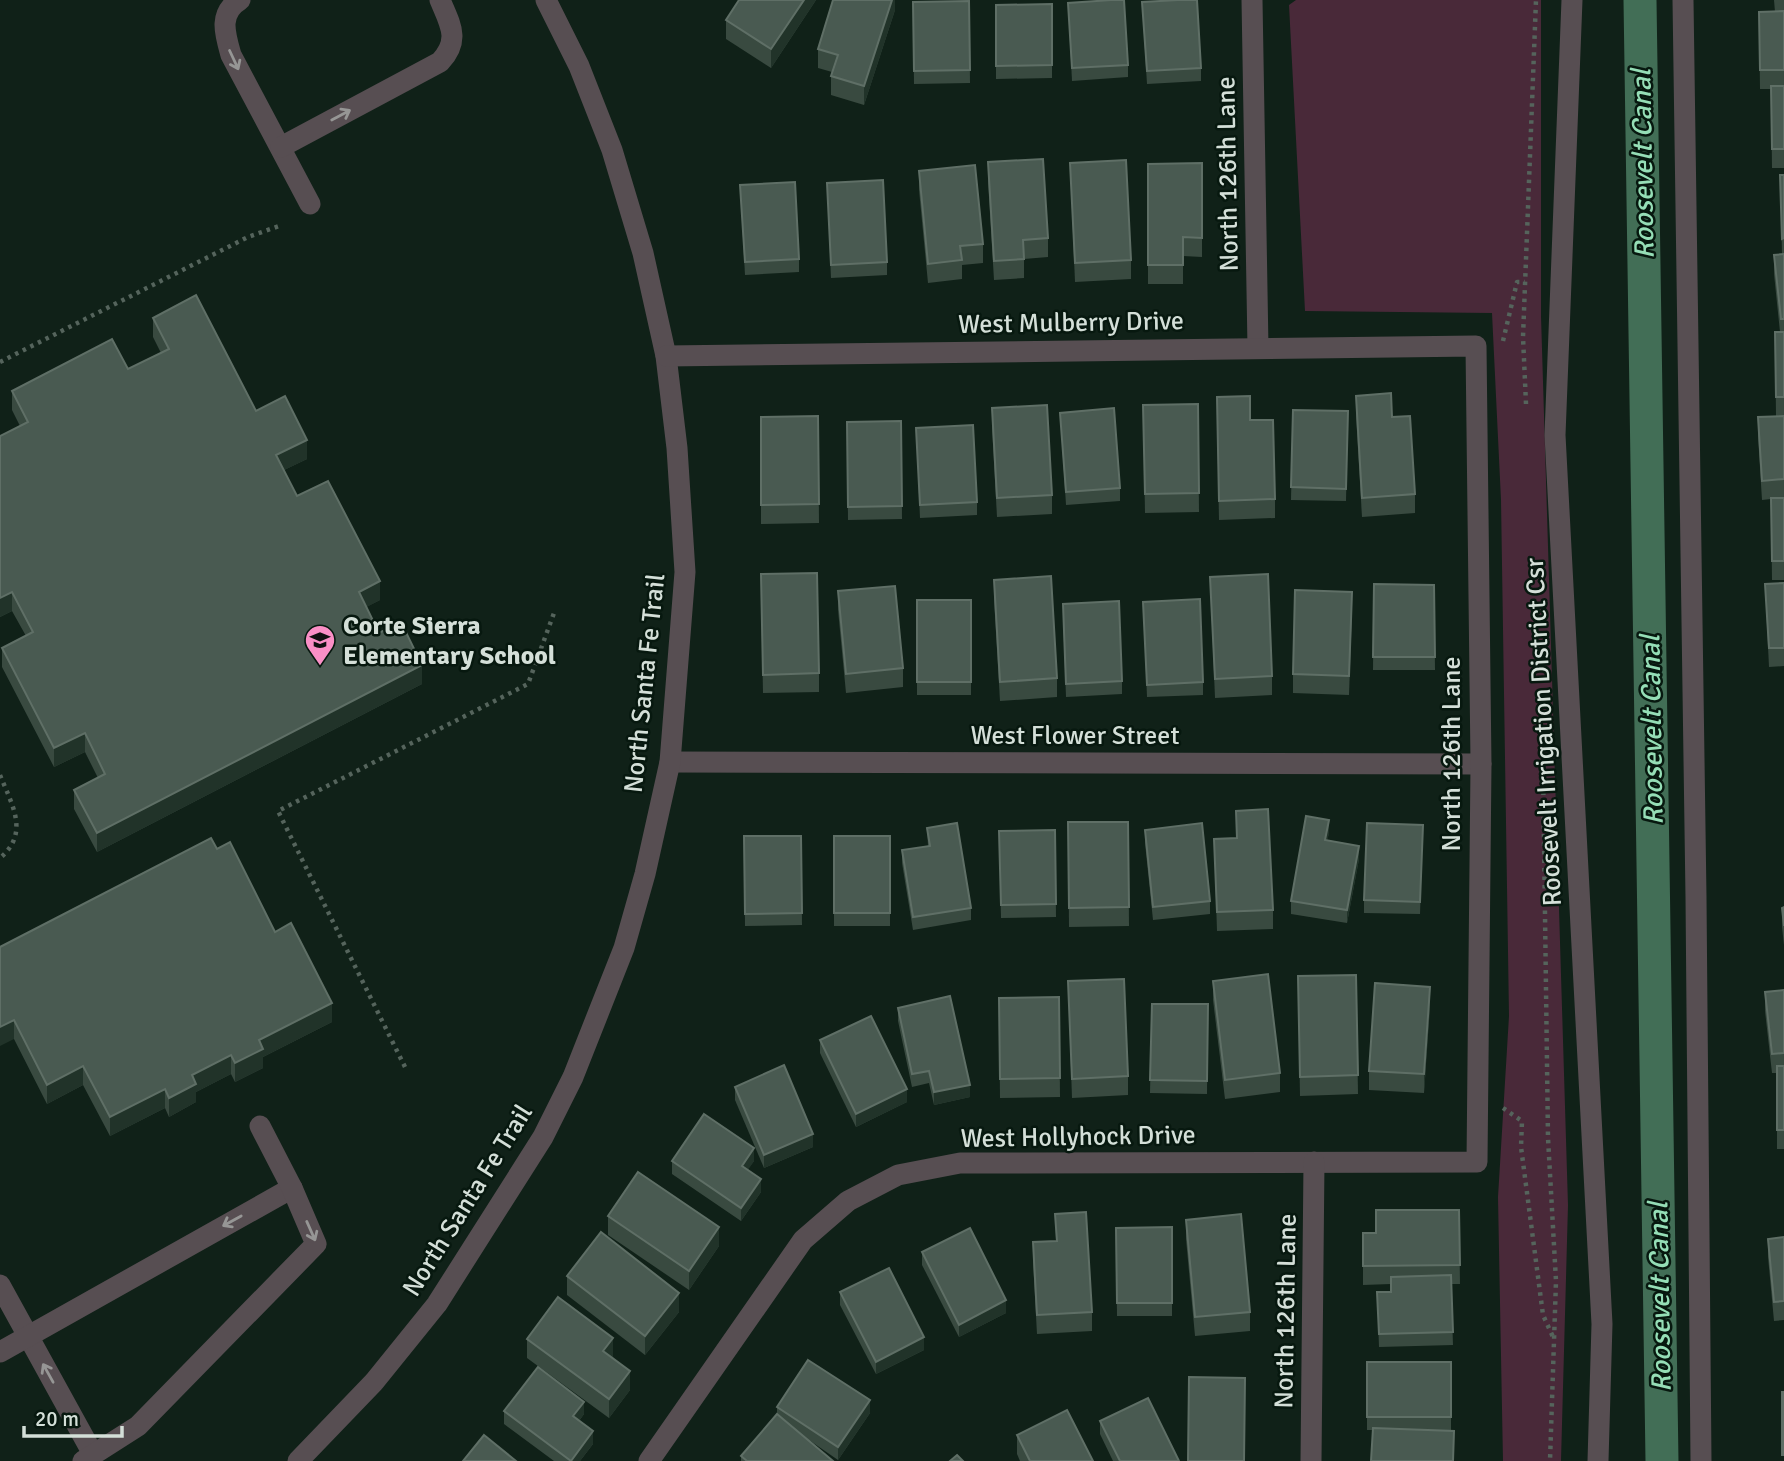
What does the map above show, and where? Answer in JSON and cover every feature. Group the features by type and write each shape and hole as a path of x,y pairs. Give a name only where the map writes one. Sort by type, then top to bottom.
{"street":[{"path":"240,0 226,12 224,29 231,55 310,204"},
{"path":"281,147 440,62 450,51 452,40 452,27 440,0"},
{"name":"North Santa Fe Trail","path":"300,1460 374,1382 437,1304 543,1137 573,1077 624,948 645,874 670,762 685,572 677,448 666,356 643,253 611,149 579,66 546,0"},
{"name":"North 126th Lane","path":"1252,0 1258,348"},
{"name":"Roosevelt Irrigation District Csr","path":"1572,0 1555,435 1602,1324 1598,1461"},
{"path":"1682,0 1696,897 1700,1461"},
{"name":"West Mulberry Drive","path":"666,356 1476,346"},
{"name":"North 126th Lane","path":"1476,346 1481,764 1477,1162"},
{"name":"West Flower Street","path":"670,762 1481,764"},
{"path":"0,1285 88,1458 138,1426 316,1244 292,1188 260,1126"},
{"name":"North 126th Lane","path":"1311,1461 1314,1162"},
{"name":"West Hollyhock Drive","path":"649,1461 803,1240 848,1201 898,1175 960,1163 1477,1162"},
{"path":"0,1352 292,1188"}],"path":[{"path":"1527,405 1523,337 1536,0"},
{"path":"0,362 248,237 279,226"},
{"path":"1476,346 1503,342 1517,282 1525,282"},
{"path":"405,1067 278,811 528,684 554,613"},
{"path":"1543,764 1548,1138 1556,1280 1550,1461"},
{"path":"0,775 16,812 17,825 8,851 0,858"},
{"path":"1477,1091 1522,1121 1521,1147 1544,1315 1554,1338"}],"shaded area":[{"path":"1296,0 1541,0 1541,316 1568,1205 1561,1461 1503,1461 1498,1197 1509,1016 1501,500 1492,313 1305,311 1289,5"}],"building":[{"path":"739,0 804,0 771,49 726,20"},
{"path":"833,0 892,0 864,86 831,76 838,55 818,49"},
{"path":"1124,0 1128,65 1072,68 1068,3"},
{"path":"1197,0 1201,68 1147,71 1142,2"},
{"path":"969,1 970,70 914,71 913,2"},
{"path":"1052,4 1052,65 996,66 996,5"},
{"path":"1784,11 1784,70 1760,70 1759,12"},
{"path":"1771,86 1784,86 1784,149 1772,149"},
{"path":"1043,159 1048,238 1023,240 1024,259 994,261 988,162"},
{"path":"1126,160 1131,260 1075,263 1070,163"},
{"path":"1202,163 1202,238 1183,237 1183,265 1148,265 1148,164"},
{"path":"975,165 983,244 960,246 962,260 928,264 919,171"},
{"path":"1780,175 1784,175 1782,239"},
{"path":"883,180 887,262 831,265 827,183"},
{"path":"795,182 799,259 745,262 740,185"},
{"path":"1784,254 1784,319 1781,319 1774,255"},
{"path":"196,295 256,411 285,396 307,440 276,455 297,496 328,481 380,581 359,592 379,633 401,622 422,665 97,833 74,790 105,774 85,733 54,748 2,648 33,632 12,592 0,598 0,436 28,422 12,391 112,339 128,369 169,349 153,318"},
{"path":"1775,332 1784,332 1784,397 1776,397"},
{"path":"1391,393 1392,417 1410,416 1415,494 1362,498 1356,396"},
{"path":"1250,396 1250,420 1273,420 1275,499 1219,501 1217,397"},
{"path":"1198,404 1199,493 1145,494 1143,405"},
{"path":"1047,405 1052,495 997,498 992,408"},
{"path":"1114,408 1120,488 1066,492 1060,413"},
{"path":"1293,410 1348,411 1346,489 1291,487"},
{"path":"818,416 819,504 761,505 761,417"},
{"path":"1784,416 1784,479 1762,481 1758,417"},
{"path":"901,421 902,506 848,507 847,422"},
{"path":"973,425 977,502 920,505 916,428"},
{"path":"1771,498 1784,498 1784,561 1772,561"},
{"path":"817,573 819,673 763,675 761,574"},
{"path":"1268,574 1272,676 1215,679 1210,577"},
{"path":"1051,576 1057,678 1000,682 994,580"},
{"path":"1784,583 1784,648 1769,648 1765,584"},
{"path":"1374,584 1434,585 1435,657 1373,657"},
{"path":"895,586 903,668 846,674 838,591"},
{"path":"1295,590 1352,592 1349,676 1293,674"},
{"path":"1200,599 1203,682 1147,685 1143,602"},
{"path":"917,600 971,600 971,682 917,682"},
{"path":"1119,601 1122,681 1066,684 1063,604"},
{"path":"1268,809 1273,910 1217,912 1214,839 1237,838 1236,811"},
{"path":"1306,816 1329,820 1325,840 1359,846 1347,910 1291,901"},
{"path":"1068,822 1128,822 1129,907 1069,908"},
{"path":"957,823 971,908 913,917 902,850 930,846 927,828"},
{"path":"1202,823 1210,901 1153,907 1145,830"},
{"path":"1367,823 1423,825 1420,902 1364,900"},
{"path":"1055,830 1056,904 1001,905 999,831"},
{"path":"744,836 801,836 802,913 745,914"},
{"path":"834,836 890,836 890,913 834,913"},
{"path":"211,838 217,849 230,842 275,932 291,923 332,1003 259,1040 263,1049 235,1063 231,1055 192,1075 196,1084 169,1098 165,1089 110,1117 83,1066 47,1085 14,1020 0,1027 0,947"},
{"path":"1268,974 1280,1073 1225,1080 1213,981"},
{"path":"1356,975 1358,1075 1300,1077 1298,976"},
{"path":"1124,979 1128,1076 1072,1079 1068,981"},
{"path":"1375,983 1430,987 1424,1074 1369,1071"},
{"path":"1784,990 1784,1053 1772,1054 1765,992"},
{"path":"950,996 970,1085 934,1092 929,1071 912,1074 898,1008"},
{"path":"1059,997 1060,1078 1000,1079 999,998"},
{"path":"1152,1004 1208,1004 1207,1081 1150,1080"},
{"path":"871,1016 907,1089 856,1114 820,1040"},
{"path":"784,1065 813,1134 764,1155 735,1087"},
{"path":"1777,1066 1784,1066 1784,1130 1777,1130"},
{"path":"704,1114 754,1148 742,1166 761,1179 741,1208 672,1161"},
{"path":"638,1172 719,1227 689,1271 608,1216"},
{"path":"1376,1210 1459,1210 1460,1265 1363,1266 1363,1233 1376,1233"},
{"path":"1086,1212 1092,1312 1037,1315 1033,1242 1057,1241 1055,1214"},
{"path":"1241,1214 1250,1312 1195,1317 1186,1220"},
{"path":"1172,1227 1172,1303 1117,1303 1116,1228"},
{"path":"970,1228 1006,1300 959,1325 922,1252"},
{"path":"601,1232 679,1293 645,1336 567,1276"},
{"path":"1784,1237 1784,1301 1774,1302 1768,1239"},
{"path":"889,1268 924,1337 876,1362 840,1292"},
{"path":"1451,1275 1453,1332 1379,1334 1377,1292 1391,1292 1391,1277"},
{"path":"558,1297 613,1338 603,1351 630,1371 609,1399 527,1339"},
{"path":"808,1360 870,1400 838,1447 777,1407"},
{"path":"1367,1362 1451,1362 1451,1417 1367,1417"},
{"path":"538,1367 584,1402 573,1416 593,1431 571,1461 504,1411"},
{"path":"1189,1377 1245,1378 1244,1461 1188,1461"},
{"path":"1784,1392 1784,1455 1782,1455"},
{"path":"1148,1398 1179,1461 1120,1461 1100,1421"},
{"path":"1067,1410 1093,1461 1030,1461 1017,1435"},
{"path":"777,1414 833,1461 747,1461 741,1456"},
{"path":"1373,1428 1454,1431 1453,1461 1371,1461"},
{"path":"484,1435 516,1461 463,1461"},
{"path":"957,1455 963,1461 950,1461"}],"waterway":[{"name":"Roosevelt Canal","path":"1640,0 1662,1461"}],"place":[{"name":"Corte Sierra Elementary School","path":"320,667"}]}
